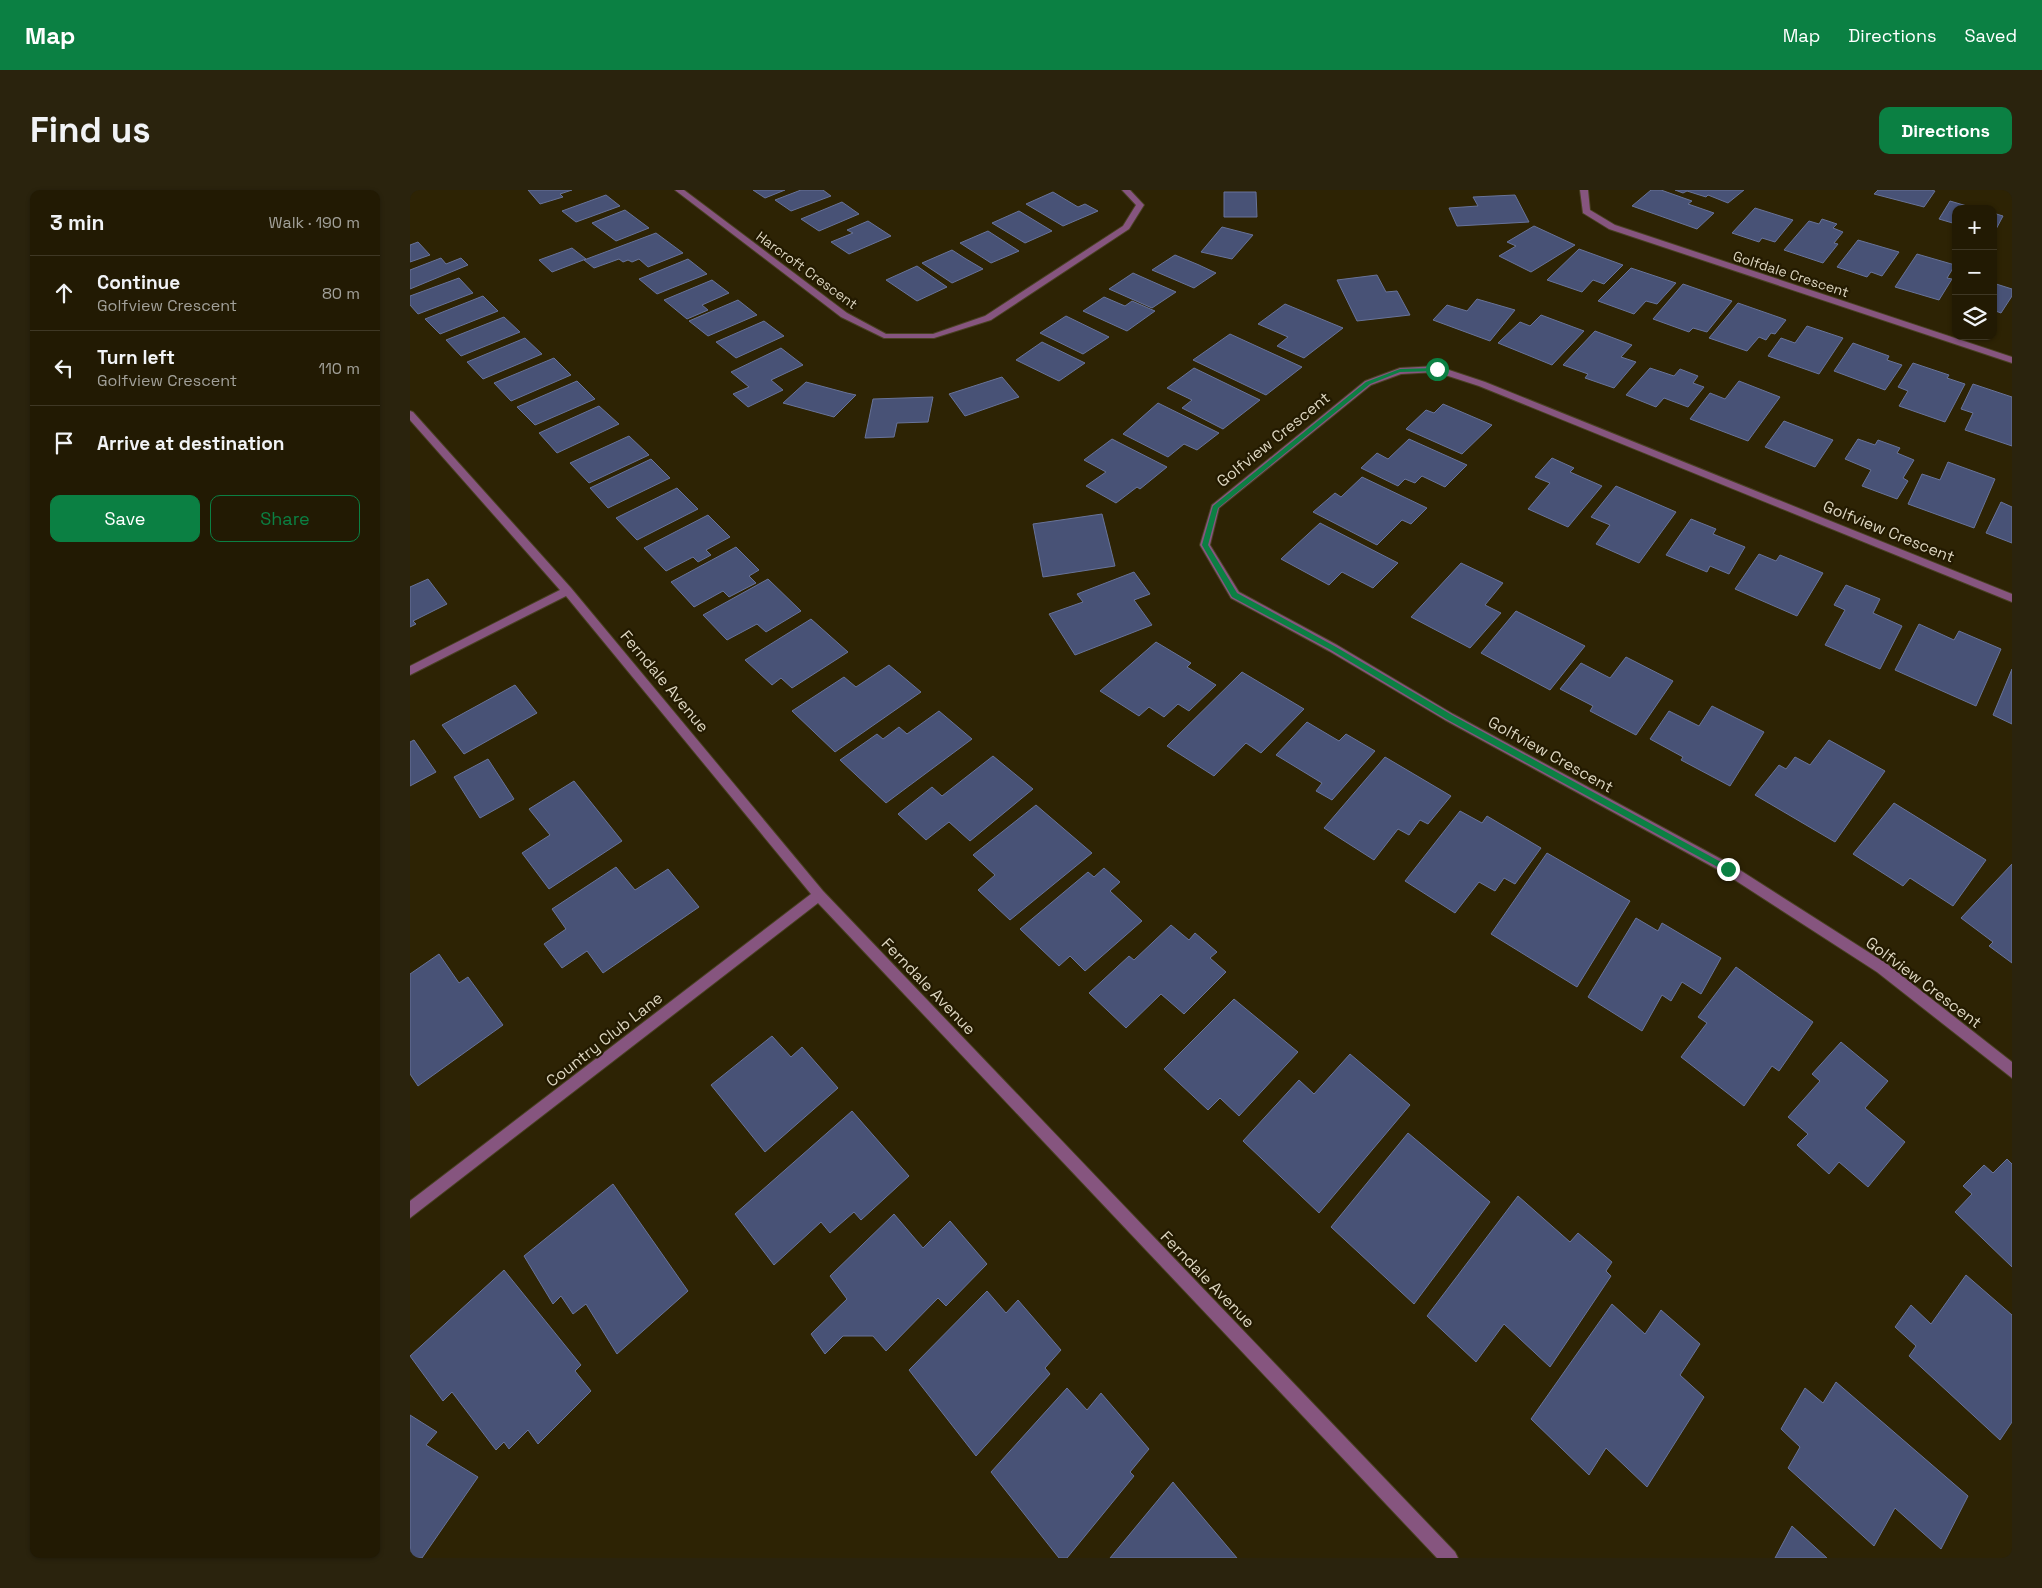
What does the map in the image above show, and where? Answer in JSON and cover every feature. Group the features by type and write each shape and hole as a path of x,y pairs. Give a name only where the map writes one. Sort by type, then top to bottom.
{"street":[{"name":"Harcroft Crescent","path":"679,190 844,315 884,336 934,336 988,318 1126,228 1140,205 1126,190"},
{"name":"Golfdale Crescent","path":"1584,190 1586,211 1612,227 2012,360"},
{"name":"Golfview Crescent","path":"2012,598 1491,388 1437,369 1400,370 1368,383 1215,507 1205,545 1235,595 1333,648 1449,717 1728,869 1882,968 2012,1071"},
{"name":"Ferndale Avenue","path":"410,414 567,591 819,895 1449,1558"},
{"path":"410,671 567,591"},
{"name":"Country Club Lane","path":"410,1210 819,895"}],"building":[{"path":"528,190 572,190 560,194 563,197 540,204"},
{"path":"753,190 785,190 765,198"},
{"path":"801,190 823,190 831,196 791,211 775,200"},
{"path":"1651,190 1661,190 1692,201 1688,204 1714,213 1697,229 1632,206"},
{"path":"1675,190 1744,190 1728,203 1708,195 1706,197 1687,191 1683,193"},
{"path":"1878,190 1935,191 1924,207 1874,194"},
{"path":"1053,192 1078,207 1085,204 1098,211 1063,226 1026,204"},
{"path":"1224,192 1256,192 1257,217 1224,217"},
{"path":"606,195 620,206 576,222 562,211"},
{"path":"1515,195 1529,222 1457,226 1449,208 1478,206 1473,197"},
{"path":"1950,201 1964,205 1952,205 1952,223 1939,219"},
{"path":"842,202 859,214 819,231 801,219"},
{"path":"1755,208 1793,220 1775,242 1762,238 1759,242 1732,233"},
{"path":"625,210 649,228 616,241 592,223"},
{"path":"1019,211 1052,231 1025,243 992,223"},
{"path":"1997,214 2003,216 1997,227"},
{"path":"1822,219 1837,224 1833,228 1843,232 1834,243 1838,244 1823,263 1784,250 1809,221 1819,224"},
{"path":"868,221 891,236 849,254 831,242 853,233 847,230"},
{"path":"1534,226 1575,245 1531,272 1499,256 1516,246 1507,242"},
{"path":"1222,227 1253,235 1232,259 1201,252"},
{"path":"988,231 1019,251 991,263 960,243"},
{"path":"656,233 683,253 648,267 639,259 632,262 628,260 623,262 619,259 594,268 584,260"},
{"path":"1858,240 1899,252 1882,276 1871,272 1867,277 1837,267"},
{"path":"418,242 430,255 410,262 410,245"},
{"path":"572,248 586,259 552,272 539,260"},
{"path":"1579,249 1623,265 1604,284 1593,280 1582,292 1547,280"},
{"path":"952,250 983,269 952,283 922,263"},
{"path":"1917,254 1952,264 1952,270 1947,278 1952,279 1939,300 1895,287"},
{"path":"1175,255 1216,273 1194,288 1152,270"},
{"path":"441,258 446,264 461,258 468,265 410,289 410,270"},
{"path":"688,259 707,274 657,294 639,279"},
{"path":"917,266 947,287 917,301 886,280"},
{"path":"1631,268 1676,283 1657,304 1646,301 1634,314 1598,301"},
{"path":"1133,273 1176,292 1152,308 1109,289"},
{"path":"1377,275 1386,292 1397,291 1410,315 1357,321 1337,280"},
{"path":"459,278 473,293 418,314 410,305 410,296"},
{"path":"712,280 729,293 702,305 708,310 687,319 664,300"},
{"path":"1683,284 1732,301 1707,332 1693,328 1689,332 1653,319"},
{"path":"1997,284 2012,289 2012,296 2001,313 1997,312"},
{"path":"483,296 498,311 440,334 425,319"},
{"path":"1104,297 1125,306 1132,301 1155,311 1127,331 1083,311"},
{"path":"1477,299 1515,310 1490,341 1433,320 1447,305 1467,311"},
{"path":"738,300 757,315 708,336 689,321"},
{"path":"1738,303 1786,320 1775,334 1771,333 1766,340 1759,337 1747,351 1709,338"},
{"path":"1285,304 1343,328 1304,358 1277,346 1288,337 1258,324"},
{"path":"1541,315 1584,331 1552,365 1498,343 1520,322 1530,326"},
{"path":"1066,316 1109,337 1083,354 1040,333"},
{"path":"504,317 520,332 461,356 446,340"},
{"path":"764,321 784,336 736,358 716,342"},
{"path":"1807,326 1843,338 1819,374 1768,356 1781,338 1795,343"},
{"path":"1595,331 1632,345 1621,357 1636,362 1614,388 1585,378 1588,374 1563,365"},
{"path":"1230,334 1302,367 1266,395 1193,360"},
{"path":"525,338 542,354 483,379 467,362"},
{"path":"1042,342 1085,363 1059,381 1016,360"},
{"path":"1853,343 1889,356 1887,360 1902,365 1885,390 1834,371"},
{"path":"781,348 803,365 771,380 783,390 748,407 733,394 749,387 731,372"},
{"path":"554,358 571,375 511,401 494,383"},
{"path":"1913,363 1949,375 1947,378 1965,384 1945,422 1899,406 1908,391 1898,387"},
{"path":"1194,368 1260,400 1223,429 1182,408 1192,400 1167,388"},
{"path":"1650,368 1674,376 1680,369 1698,376 1693,383 1704,387 1688,407 1664,398 1656,407 1626,395"},
{"path":"1002,377 1019,397 965,416 949,394"},
{"path":"577,381 595,399 535,425 517,407"},
{"path":"1739,381 1780,397 1748,441 1690,419 1710,393 1725,399"},
{"path":"806,382 856,395 834,417 783,403"},
{"path":"1973,384 2012,397 2012,446 1965,430 1973,413 1961,409"},
{"path":"933,397 928,422 897,423 894,437 865,438 873,399"},
{"path":"1158,403 1219,433 1197,450 1184,444 1168,457 1123,434"},
{"path":"1443,404 1492,425 1462,454 1406,429 1426,410 1434,413"},
{"path":"599,406 619,424 557,453 539,433"},
{"path":"1784,421 1833,440 1815,467 1765,447"},
{"path":"629,436 649,455 589,483 570,463"},
{"path":"1112,439 1167,467 1140,489 1137,487 1116,503 1086,486 1106,472 1084,460"},
{"path":"1409,439 1467,465 1445,487 1422,476 1415,483 1405,479 1398,486 1361,468 1377,453 1388,459"},
{"path":"1858,439 1875,445 1878,440 1900,448 1897,453 1914,460 1903,478 1908,481 1897,499 1862,486 1871,470 1845,459"},
{"path":"1552,458 1574,468 1570,472 1602,486 1568,527 1528,509 1550,483 1535,477"},
{"path":"651,459 670,478 608,508 590,488"},
{"path":"1948,462 1995,479 1974,528 1908,504 1922,474 1940,480"},
{"path":"1362,477 1427,508 1411,524 1402,520 1377,545 1313,512 1335,493 1341,497"},
{"path":"1616,486 1676,512 1639,563 1596,544 1610,525 1591,517"},
{"path":"677,488 698,509 637,540 616,518"},
{"path":"2001,502 2012,507 2012,543 1986,533"},
{"path":"1102,514 1115,566 1043,577 1033,524"},
{"path":"708,515 730,537 706,550 711,555 698,562 693,557 666,571 644,548"},
{"path":"1691,519 1716,529 1713,534 1745,547 1729,574 1710,566 1707,572 1666,555"},
{"path":"1320,523 1398,563 1373,588 1342,572 1329,585 1281,559"},
{"path":"736,547 759,570 749,576 756,583 729,597 723,591 694,607 671,582"},
{"path":"1759,554 1776,561 1780,555 1823,573 1797,616 1735,589"},
{"path":"1461,563 1503,583 1485,605 1501,613 1470,648 1411,617"},
{"path":"1134,572 1150,594 1134,600 1152,625 1075,655 1049,614 1083,602 1077,594"},
{"path":"428,579 447,604 413,621 416,624 410,627 410,587"},
{"path":"768,579 801,611 766,632 757,624 727,640 703,615"},
{"path":"1846,585 1880,599 1873,613 1902,626 1880,669 1825,645 1845,610 1834,605"},
{"path":"1516,611 1585,646 1550,690 1481,653"},
{"path":"811,619 848,652 792,688 781,678 772,685 745,660"},
{"path":"1919,624 1954,640 1959,631 2001,649 1976,706 1895,670"},
{"path":"1156,642 1191,663 1187,667 1216,685 1189,711 1178,704 1164,717 1149,707 1139,716 1100,691"},
{"path":"1626,657 1673,681 1636,735 1590,711 1593,706 1560,689 1581,663 1610,678"},
{"path":"889,665 921,692 835,752 792,711 844,677 856,687"},
{"path":"2012,669 2012,724 1993,715"},
{"path":"1242,672 1304,709 1261,753 1246,743 1214,776 1167,746"},
{"path":"515,685 537,713 464,754 442,725"},
{"path":"1712,706 1764,732 1730,786 1681,760 1683,757 1650,739 1669,711 1699,726"},
{"path":"939,711 972,739 886,803 840,760 877,734 883,739 899,727 907,734"},
{"path":"1307,722 1339,741 1346,734 1375,751 1332,800 1316,791 1322,783 1276,755"},
{"path":"414,740 436,772 410,786 410,742"},
{"path":"1829,740 1885,771 1835,842 1755,795 1779,765 1786,769 1795,757 1810,765"},
{"path":"993,756 1033,789 970,841 949,822 926,840 898,814 932,787 942,796"},
{"path":"1385,757 1451,796 1428,824 1420,820 1409,835 1398,829 1374,860 1324,828"},
{"path":"488,759 514,799 480,818 454,777"},
{"path":"574,781 622,841 549,889 522,853 550,835 529,809"},
{"path":"1894,803 1986,860 1953,906 1910,878 1903,886 1853,854"},
{"path":"1036,805 1092,853 1010,920 978,890 995,875 973,855"},
{"path":"1460,811 1482,823 1487,816 1541,848 1515,884 1504,878 1495,891 1479,882 1455,913 1405,881"},
{"path":"1547,853 1630,901 1577,987 1491,934"},
{"path":"2012,864 2012,963 1989,946 1993,942 1961,918"},
{"path":"616,867 635,890 668,869 699,907 603,973 587,951 562,968 544,944 566,929 552,909"},
{"path":"1104,868 1120,882 1110,891 1142,921 1085,971 1070,956 1059,966 1020,929 1088,872 1094,877"},
{"path":"1636,918 1658,931 1662,923 1721,958 1701,994 1682,982 1671,1001 1662,995 1642,1031 1588,997"},
{"path":"1171,925 1189,940 1195,933 1217,952 1210,958 1226,972 1184,1014 1161,994 1126,1028 1089,993 1129,956 1134,960"},
{"path":"439,954 459,983 468,977 503,1025 418,1086 410,1074 410,974"},
{"path":"1736,967 1813,1022 1779,1071 1772,1066 1744,1106 1681,1057 1707,1023 1698,1017"},
{"path":"1234,999 1298,1052 1239,1116 1220,1098 1208,1110 1164,1069"},
{"path":"772,1036 791,1057 802,1047 838,1088 765,1152 711,1085"},
{"path":"1841,1042 1888,1081 1865,1108 1905,1142 1868,1187 1839,1162 1829,1174 1797,1145 1808,1134 1788,1117 1820,1081 1812,1074"},
{"path":"1350,1054 1410,1105 1319,1213 1243,1141 1299,1080 1314,1094"},
{"path":"852,1111 909,1176 861,1220 854,1212 830,1233 821,1222 774,1265 735,1214"},
{"path":"1408,1133 1490,1202 1414,1304 1331,1227"},
{"path":"2007,1159 2012,1164 2012,1267 1955,1212 1972,1194 1963,1186 1984,1165 1993,1173"},
{"path":"613,1184 688,1291 617,1354 586,1304 573,1314 561,1296 553,1304 524,1256"},
{"path":"1518,1196 1570,1242 1578,1233 1612,1262 1606,1271 1611,1276 1550,1367 1504,1324 1476,1362 1427,1316"},
{"path":"894,1214 923,1248 950,1221 987,1264 946,1306 938,1298 886,1351 873,1336 843,1336 825,1354 811,1334 847,1299 830,1276"},
{"path":"504,1270 581,1365 575,1371 591,1391 538,1444 528,1430 509,1449 504,1442 496,1450 452,1392 443,1401 410,1356"},
{"path":"1966,1275 2012,1315 2012,1422 2000,1440 1909,1356 1916,1346 1895,1327 1911,1305 1931,1324"},
{"path":"987,1291 1006,1313 1018,1300 1061,1350 1045,1368 1050,1374 976,1456 909,1370"},
{"path":"1612,1304 1645,1334 1661,1310 1700,1344 1680,1375 1704,1397 1647,1487 1606,1448 1589,1475 1531,1419"},
{"path":"1836,1382 1968,1496 1941,1549 1895,1508 1874,1546 1788,1468 1800,1447 1781,1429 1805,1388 1823,1403"},
{"path":"1067,1388 1087,1410 1101,1393 1149,1449 1130,1472 1134,1476 1067,1558 1059,1558 991,1472"},
{"path":"410,1415 437,1432 426,1445 478,1477 422,1558 410,1558"},
{"path":"1173,1482 1177,1487 1237,1558 1110,1558"},
{"path":"1792,1526 1827,1558 1775,1558"}],"route":[{"path":"1437,369 1400,370 1368,383 1215,507 1205,545 1235,595 1333,648 1449,717 1728,869"}]}
